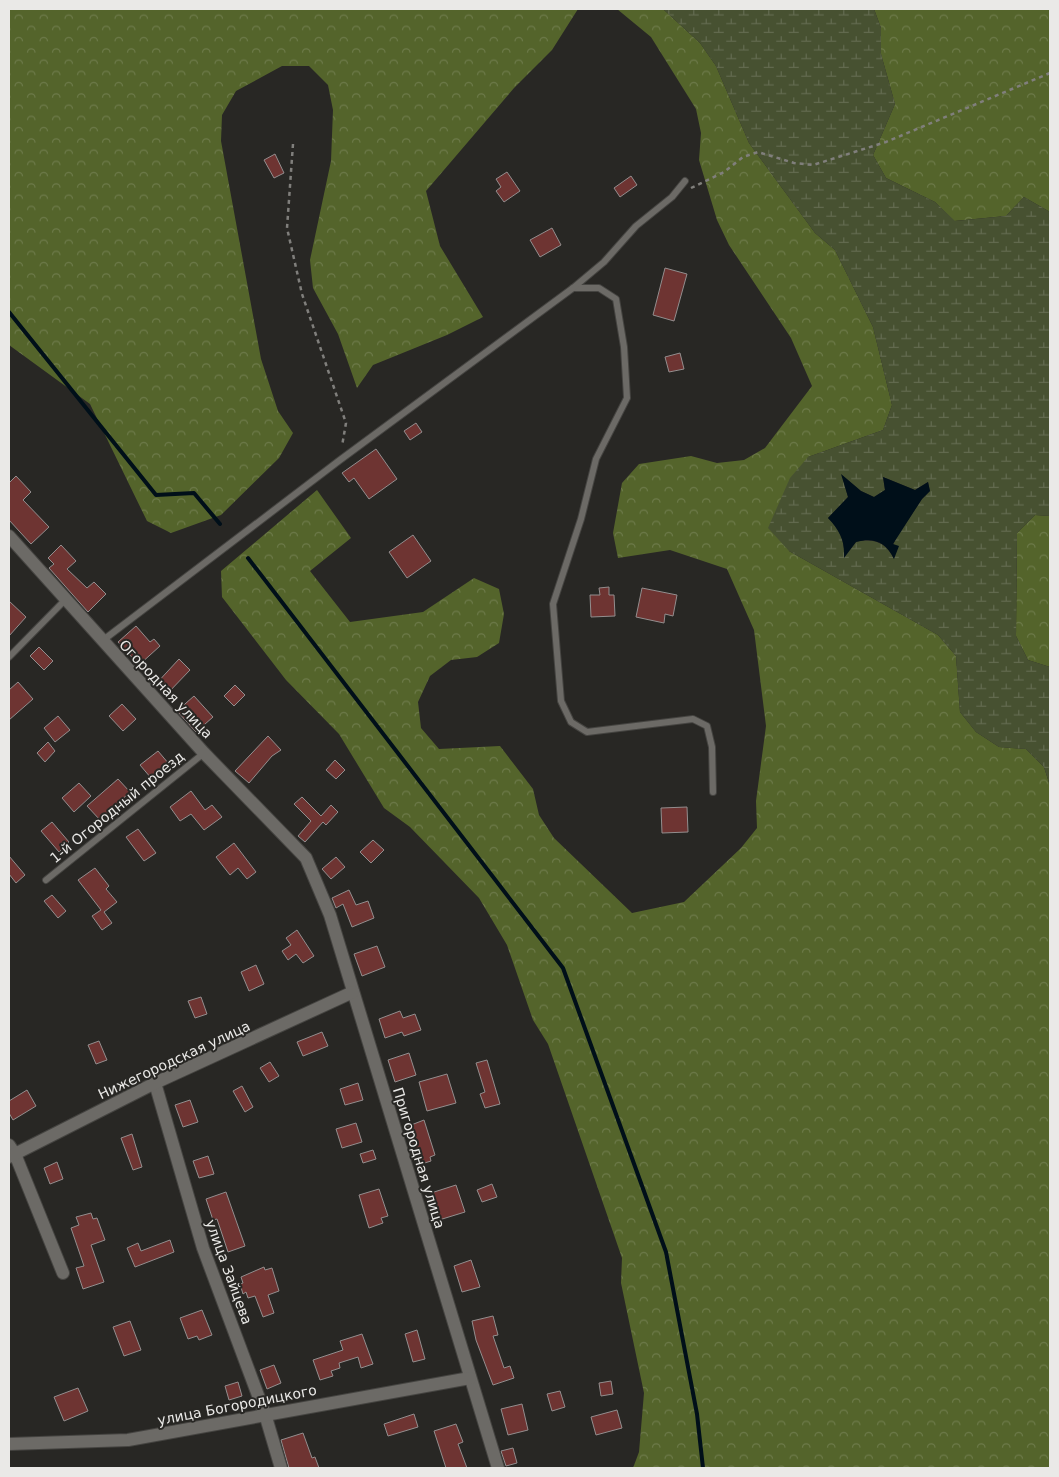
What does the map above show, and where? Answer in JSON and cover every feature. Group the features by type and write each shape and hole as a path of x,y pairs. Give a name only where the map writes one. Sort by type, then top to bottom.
{"street":[{"name":"Огородная улица","path":"9,536 67,598 102,641 204,753 306,858"},
{"name":"Пригородная улица","path":"306,858 330,915 498,1468"},
{"name":"Нижегородская улица","path":"11,1152 353,992"},
{"name":"улица Зайцева","path":"155,1084 203,1248 265,1414 281,1468"},
{"path":"11,1152 63,1273"},
{"name":"улица Богородицкого","path":"9,1444 128,1440 470,1378"}],"lane":[{"path":"102,641 340,460 573,288 604,262 636,226 672,197 685,181"},
{"path":"573,288 599,288 616,299 624,348 627,398 596,459 580,519 553,604 561,700 571,722 587,732 693,719 707,726 712,747 713,792"},
{"path":"9,657 67,598"},
{"name":"1-й Огородный проезд","path":"46,880 204,753"}],"path":[{"path":"672,197 724,172 743,157 758,152 794,163 813,165 886,142 1050,73"},
{"path":"293,144 287,228 302,294 346,423 340,460"}],"green space":[{"path":"9,9 578,9 552,50 514,88 426,191 440,246 483,317 447,335 373,365 357,388 338,334 313,288 310,260 331,161 333,110 328,85 309,66 282,66 236,91 222,115 221,141 261,359 278,411 293,433 279,458 221,515 171,533 147,521 90,404 9,345"},
{"path":"617,9 663,9 700,43 716,66 749,143 815,233 835,250 873,327 892,405 883,430 808,457 789,551 938,635 956,656 960,712 976,732 999,747 1026,749 1044,767 1050,786 1050,1468 633,1468 639,1452 644,1393 621,1283 622,1258 548,1044 533,1020 507,945 479,898 410,827 384,808 339,734 286,680 222,597 221,571 317,490 351,538 310,571 350,622 423,612 474,578 499,589 504,614 499,643 477,657 451,660 430,676 418,702 421,728 439,749 500,746 533,789 539,815 554,838 632,913 684,902 741,848 757,828 756,801 766,726 754,630 727,569 670,550 618,558 613,533 622,483 639,464 691,456 717,463 744,460 765,448 812,386 791,338 729,245 717,220 699,160 701,133 696,109 651,37"},
{"path":"663,9 874,9 881,28 881,54 895,104 873,155 886,178 935,202 955,221 1006,216 1024,197 1050,212 1050,516 1035,515 1017,533 1016,636 1028,660 1050,667 1050,786 1044,767 1026,749 999,747 976,732 960,712 956,656 938,635 789,551 768,528 790,478 808,457 883,430 892,405 873,327 835,250 815,233 749,143 716,66 700,43","holes":["842,475 861,491 874,497 885,490 883,477 915,490 928,482 930,491 922,499 893,545 894,559 883,545 873,541 856,542 844,557 844,545 841,536 828,518 848,497"]},
{"path":"874,9 1050,9 1050,212 1024,197 1006,216 954,221 935,202 886,178 873,155 895,104 881,54 881,28"},
{"path":"1035,515 1050,516 1050,667 1028,660 1016,636 1017,533"}],"shaded area":[{"path":"841,474 861,491 874,497 885,490 883,477 915,490 928,482 930,491 922,499 893,544 899,546 894,559 887,548 879,542 868,540 856,542 844,558 844,546 841,536 828,518 848,497"}],"building":[{"path":"275,154 284,173 274,178 264,160"},
{"path":"507,172 520,191 504,202 496,191 501,187 496,179"},
{"path":"631,176 637,185 620,197 614,188"},
{"path":"552,228 561,245 540,257 530,240"},
{"path":"665,268 687,274 674,321 653,315"},
{"path":"680,353 684,369 669,372 665,357"},
{"path":"416,423 422,432 410,440 404,431"},
{"path":"376,449 397,479 369,499 354,478 349,482 342,473"},
{"path":"16,476 31,492 23,500 49,527 31,544 9,520 9,483"},
{"path":"413,535 431,561 407,578 389,552"},
{"path":"61,545 76,561 67,569 87,588 94,582 106,594 88,612 49,568 54,564 48,558"},
{"path":"609,587 609,595 614,595 615,616 591,617 590,595 600,595 599,588"},
{"path":"642,588 677,595 673,616 665,614 664,623 636,617"},
{"path":"9,601 26,617 9,636"},
{"path":"136,626 150,642 154,639 160,646 139,665 118,642"},
{"path":"39,647 53,661 44,670 30,656"},
{"path":"179,659 190,670 166,695 155,685"},
{"path":"18,682 33,699 9,720 9,690"},
{"path":"235,685 245,695 234,706 224,696"},
{"path":"194,696 213,717 196,732 177,711"},
{"path":"122,704 136,719 123,731 109,716"},
{"path":"58,716 70,730 55,742 44,728"},
{"path":"268,736 281,750 272,756 249,783 235,771"},
{"path":"48,742 55,751 45,762 37,753"},
{"path":"158,751 169,764 151,778 140,765"},
{"path":"335,760 345,770 336,779 326,770"},
{"path":"118,779 130,792 100,820 87,806"},
{"path":"79,783 91,796 74,812 62,798"},
{"path":"191,791 205,810 212,805 222,817 204,830 191,814 180,821 170,807"},
{"path":"302,797 321,816 331,805 338,812 326,825 323,822 305,842 298,836 311,821 294,804"},
{"path":"687,807 688,832 662,833 661,808"},
{"path":"52,822 69,842 59,852 41,831"},
{"path":"138,829 156,853 144,861 126,837"},
{"path":"373,840 384,850 371,863 360,852"},
{"path":"234,843 256,872 247,879 238,868 230,875 216,857"},
{"path":"9,856 25,875 16,883 9,874"},
{"path":"336,857 345,867 331,879 322,869"},
{"path":"95,868 109,886 106,889 117,902 104,912 112,923 102,930 92,916 101,910 78,880"},
{"path":"349,890 356,905 368,901 374,918 352,927 343,904 336,908 332,898"},
{"path":"52,895 66,911 58,918 44,901"},
{"path":"297,930 314,956 303,963 296,954 288,960 282,951 291,945 286,938"},
{"path":"377,946 385,967 362,976 354,954"},
{"path":"256,965 264,984 249,991 241,972"},
{"path":"201,997 207,1014 195,1018 188,1001"},
{"path":"400,1011 403,1018 415,1014 421,1030 404,1036 402,1032 385,1038 379,1019"},
{"path":"322,1032 328,1046 303,1056 297,1042"},
{"path":"99,1041 107,1060 96,1064 88,1045"},
{"path":"409,1053 416,1075 395,1082 388,1060"},
{"path":"487,1060 500,1104 485,1108 480,1094 485,1092 476,1063"},
{"path":"270,1062 279,1076 269,1082 260,1068"},
{"path":"447,1074 456,1103 427,1111 419,1082"},
{"path":"358,1083 363,1100 345,1105 340,1089"},
{"path":"242,1086 253,1107 245,1112 233,1091"},
{"path":"27,1090 36,1106 13,1120 9,1113 9,1101"},
{"path":"190,1100 198,1122 183,1127 175,1105"},
{"path":"424,1120 435,1155 430,1157 431,1161 418,1165 406,1127"},
{"path":"356,1123 362,1142 342,1148 336,1129"},
{"path":"132,1134 142,1167 133,1170 121,1138"},
{"path":"373,1150 376,1159 363,1163 360,1154"},
{"path":"208,1156 214,1174 199,1178 193,1161"},
{"path":"57,1162 63,1179 50,1184 44,1168"},
{"path":"492,1184 497,1197 482,1202 477,1190"},
{"path":"456,1185 465,1212 439,1220 431,1193"},
{"path":"379,1189 388,1216 381,1218 383,1223 369,1228 359,1195"},
{"path":"226,1192 245,1246 228,1252 217,1219 213,1220 206,1199"},
{"path":"91,1213 93,1219 97,1218 105,1240 91,1245 104,1282 83,1289 76,1268 84,1266 71,1228 79,1225 76,1217"},
{"path":"170,1240 174,1252 135,1267 127,1248 138,1243 141,1251"},
{"path":"471,1260 480,1287 462,1292 454,1266"},
{"path":"264,1267 265,1270 272,1268 279,1291 268,1295 274,1313 263,1317 255,1296 248,1298 246,1292 243,1294 240,1284 243,1283 241,1277"},
{"path":"202,1310 212,1335 199,1340 197,1336 188,1339 180,1318"},
{"path":"493,1316 498,1335 493,1336 504,1368 510,1366 514,1378 493,1385 476,1340 472,1321"},
{"path":"130,1321 141,1350 124,1356 113,1327"},
{"path":"417,1330 425,1359 413,1362 405,1334"},
{"path":"362,1334 373,1364 361,1368 358,1357 339,1363 340,1368 331,1371 333,1376 320,1380 313,1360 343,1350 340,1341"},
{"path":"274,1365 281,1383 267,1389 260,1370"},
{"path":"611,1381 613,1394 601,1396 599,1383"},
{"path":"238,1382 242,1396 229,1400 225,1386"},
{"path":"78,1388 88,1411 64,1421 54,1397"},
{"path":"560,1391 565,1407 552,1411 547,1394"},
{"path":"522,1404 528,1430 508,1435 501,1409"},
{"path":"617,1410 622,1428 596,1435 591,1417"},
{"path":"414,1414 418,1427 388,1436 384,1424"},
{"path":"456,1424 463,1442 458,1444 467,1468 446,1468 434,1431"},
{"path":"303,1433 312,1458 315,1457 319,1468 289,1468 281,1440"},
{"path":"513,1448 517,1463 506,1466 501,1451"}],"waterway":[{"path":"9,312 156,495 194,493 220,524"},
{"path":"248,558 563,968 666,1252 697,1414 703,1468"}]}
